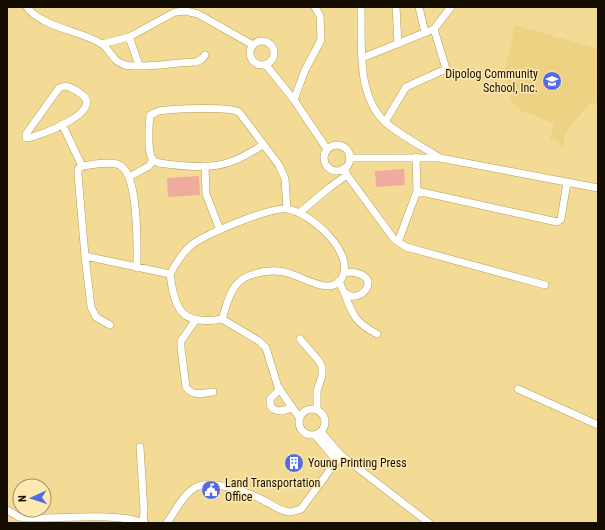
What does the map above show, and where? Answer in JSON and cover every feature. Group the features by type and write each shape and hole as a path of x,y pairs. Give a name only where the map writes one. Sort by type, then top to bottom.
{"street":[{"path":"27,7 30,12 59,28 102,44 113,59 118,63 126,65 139,65 196,62 202,59 205,55"},
{"path":"294,100 305,70 321,40 320,16 316,7"},
{"path":"361,7 362,58 366,88 375,109 386,122 440,158"},
{"path":"396,7 398,44"},
{"path":"419,7 425,33"},
{"path":"362,58 434,30 451,7"},
{"path":"102,44 129,37 175,12 198,11 252,45"},
{"path":"386,122 406,87 446,69 434,30"},
{"path":"129,37 139,65"},
{"path":"262,41 272,46 275,52 274,59 266,65 259,65 253,62 250,52 252,45 262,41"},
{"path":"266,65 294,100 327,149"},
{"path":"65,86 70,87 84,96 87,101 87,107 82,114 62,124 29,138 26,138 26,134 59,88 65,86"},
{"path":"263,145 232,162 222,165 205,166 164,164 153,160 150,155 148,124 150,115 157,111 232,109 239,112 279,164 285,179 287,209"},
{"path":"62,124 82,166"},
{"path":"344,168 334,170 328,166 324,156 327,149 336,145 343,147 348,152 349,158 344,168 347,175 398,242 412,250 545,285"},
{"path":"398,242 417,191 416,157"},
{"path":"349,158 440,158 598,188"},
{"path":"129,177 149,166 153,160"},
{"path":"110,325 96,317 91,307 78,175 78,169 82,166 111,163 120,166 127,172 137,223 137,268"},
{"path":"205,166 206,194 220,230"},
{"path":"299,213 347,175"},
{"path":"417,191 557,222 561,220 567,182"},
{"path":"222,319 230,294 236,284 252,275 276,270 325,287 333,286 339,281 344,272 342,257 328,234 299,213 287,209 262,214 220,230 189,247 178,260 170,274 173,294 178,307 184,314 195,321 206,322 222,319 260,341 266,348 280,389 299,417"},
{"path":"85,256 170,274"},
{"path":"344,272 358,272 365,276 368,281 366,291 360,294 352,296 344,292"},
{"path":"339,281 355,319 362,326 377,334"},
{"path":"195,321 181,341 180,348 186,387 189,391 196,394 213,392"},
{"path":"300,340 322,367 322,376 317,391 317,409 325,419 325,426 318,433 308,435 302,431 298,424 299,417 306,410 317,409"},
{"path":"280,389 270,399 272,407 276,411 282,412 292,407"},
{"path":"518,389 598,425"},
{"path":"318,433 338,457 429,523"},
{"path":"7,510 19,517 28,518 106,518 144,522 140,447"},
{"path":"167,523 186,496 196,487 205,484 217,485 242,491 283,511 290,512 301,509 338,457"}],"shaded area":[{"name":"Dipolog Community School, Inc.","path":"515,25 598,49 598,103 590,104 569,127 565,136 563,147 560,147 559,141 550,139 554,123 521,111 512,102 504,74"},
{"path":"404,169 405,185 376,187 375,171"},
{"path":"199,176 200,195 168,197 167,178"}],"place":[{"name":"Dipolog Community School, Inc.","path":"552,81"},
{"name":"Young Printing Press","path":"294,463"},
{"name":"Land Transportation Office","path":"211,490"}]}
